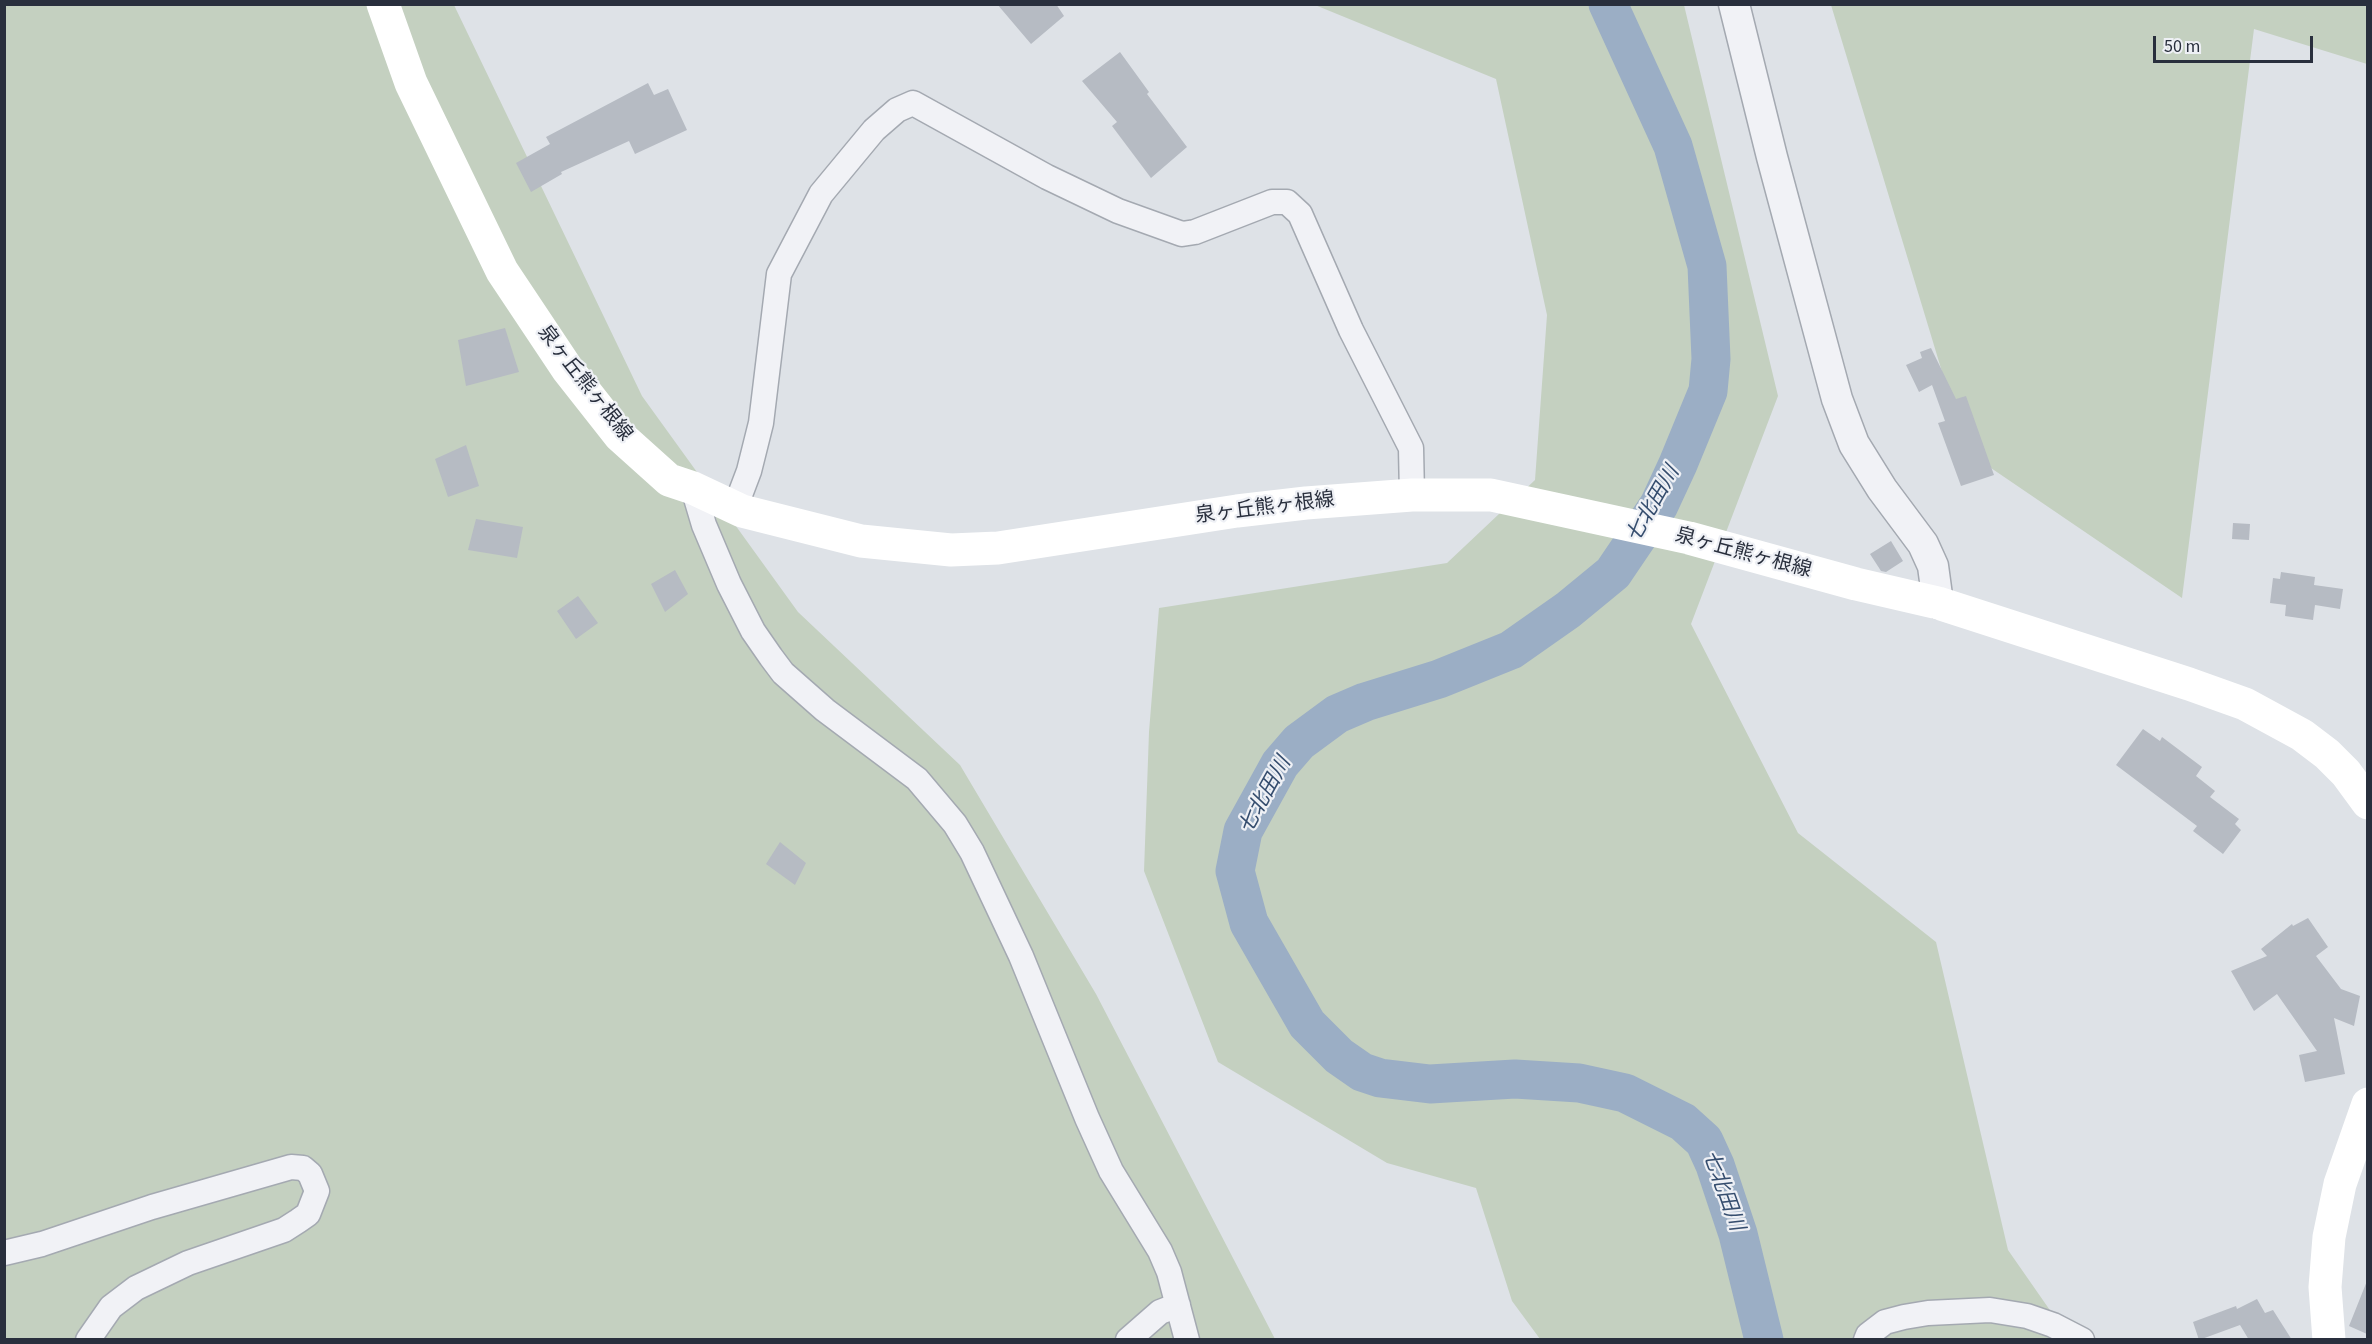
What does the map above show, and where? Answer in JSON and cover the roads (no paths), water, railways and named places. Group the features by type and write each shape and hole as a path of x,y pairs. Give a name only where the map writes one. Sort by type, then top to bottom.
{"main road":[{"name":"泉ヶ丘熊ヶ根線","path":"383,4 411,83 502,271 568,370 620,436 669,480 693,488 735,508 861,542 951,550 998,548 1237,511 1362,497 1491,495 1689,538 1856,584 1938,603 2245,704 2302,735 2327,754 2346,773 2367,803"},
{"path":"2329,1340 2325,1287 2329,1236 2340,1184 2367,1104"}],"street":[{"path":"1734,4 1772,157 1837,399 1854,444 1882,489 1923,544 1933,566 1938,603"},
{"path":"735,508 749,471 762,423 779,274 821,194 874,130 897,110 913,103 1047,177 1118,211 1182,234 1196,232 1272,202 1287,202 1300,214 1351,330 1411,448 1412,495"},
{"path":"693,488 708,534 729,584 753,631 783,673 825,710 917,778 955,824 972,852 1021,956 1087,1118 1112,1171 1160,1251 1169,1272 1187,1340"},
{"path":"4,1253 42,1244 152,1207 291,1167 303,1168 310,1174 317,1191 308,1214 284,1230 188,1263 136,1288 111,1307 88,1340"},
{"path":"1128,1340 1160,1312 1178,1305"},
{"path":"1866,1340 1868,1335 1885,1323 1904,1317 1928,1313 1990,1310 2027,1316 2053,1325 2082,1340"}],"waterway":[{"name":"七北田川","path":"1608,4 1673,146 1707,266 1711,359 1708,391 1678,464 1659,505 1613,573 1568,610 1511,650 1439,679 1365,702 1337,714 1299,742 1280,764 1243,831 1235,871 1249,923 1307,1024 1339,1056 1362,1072 1380,1078 1430,1084 1515,1079 1579,1083 1625,1093 1683,1122 1704,1141 1715,1165 1738,1234 1764,1340"}]}
